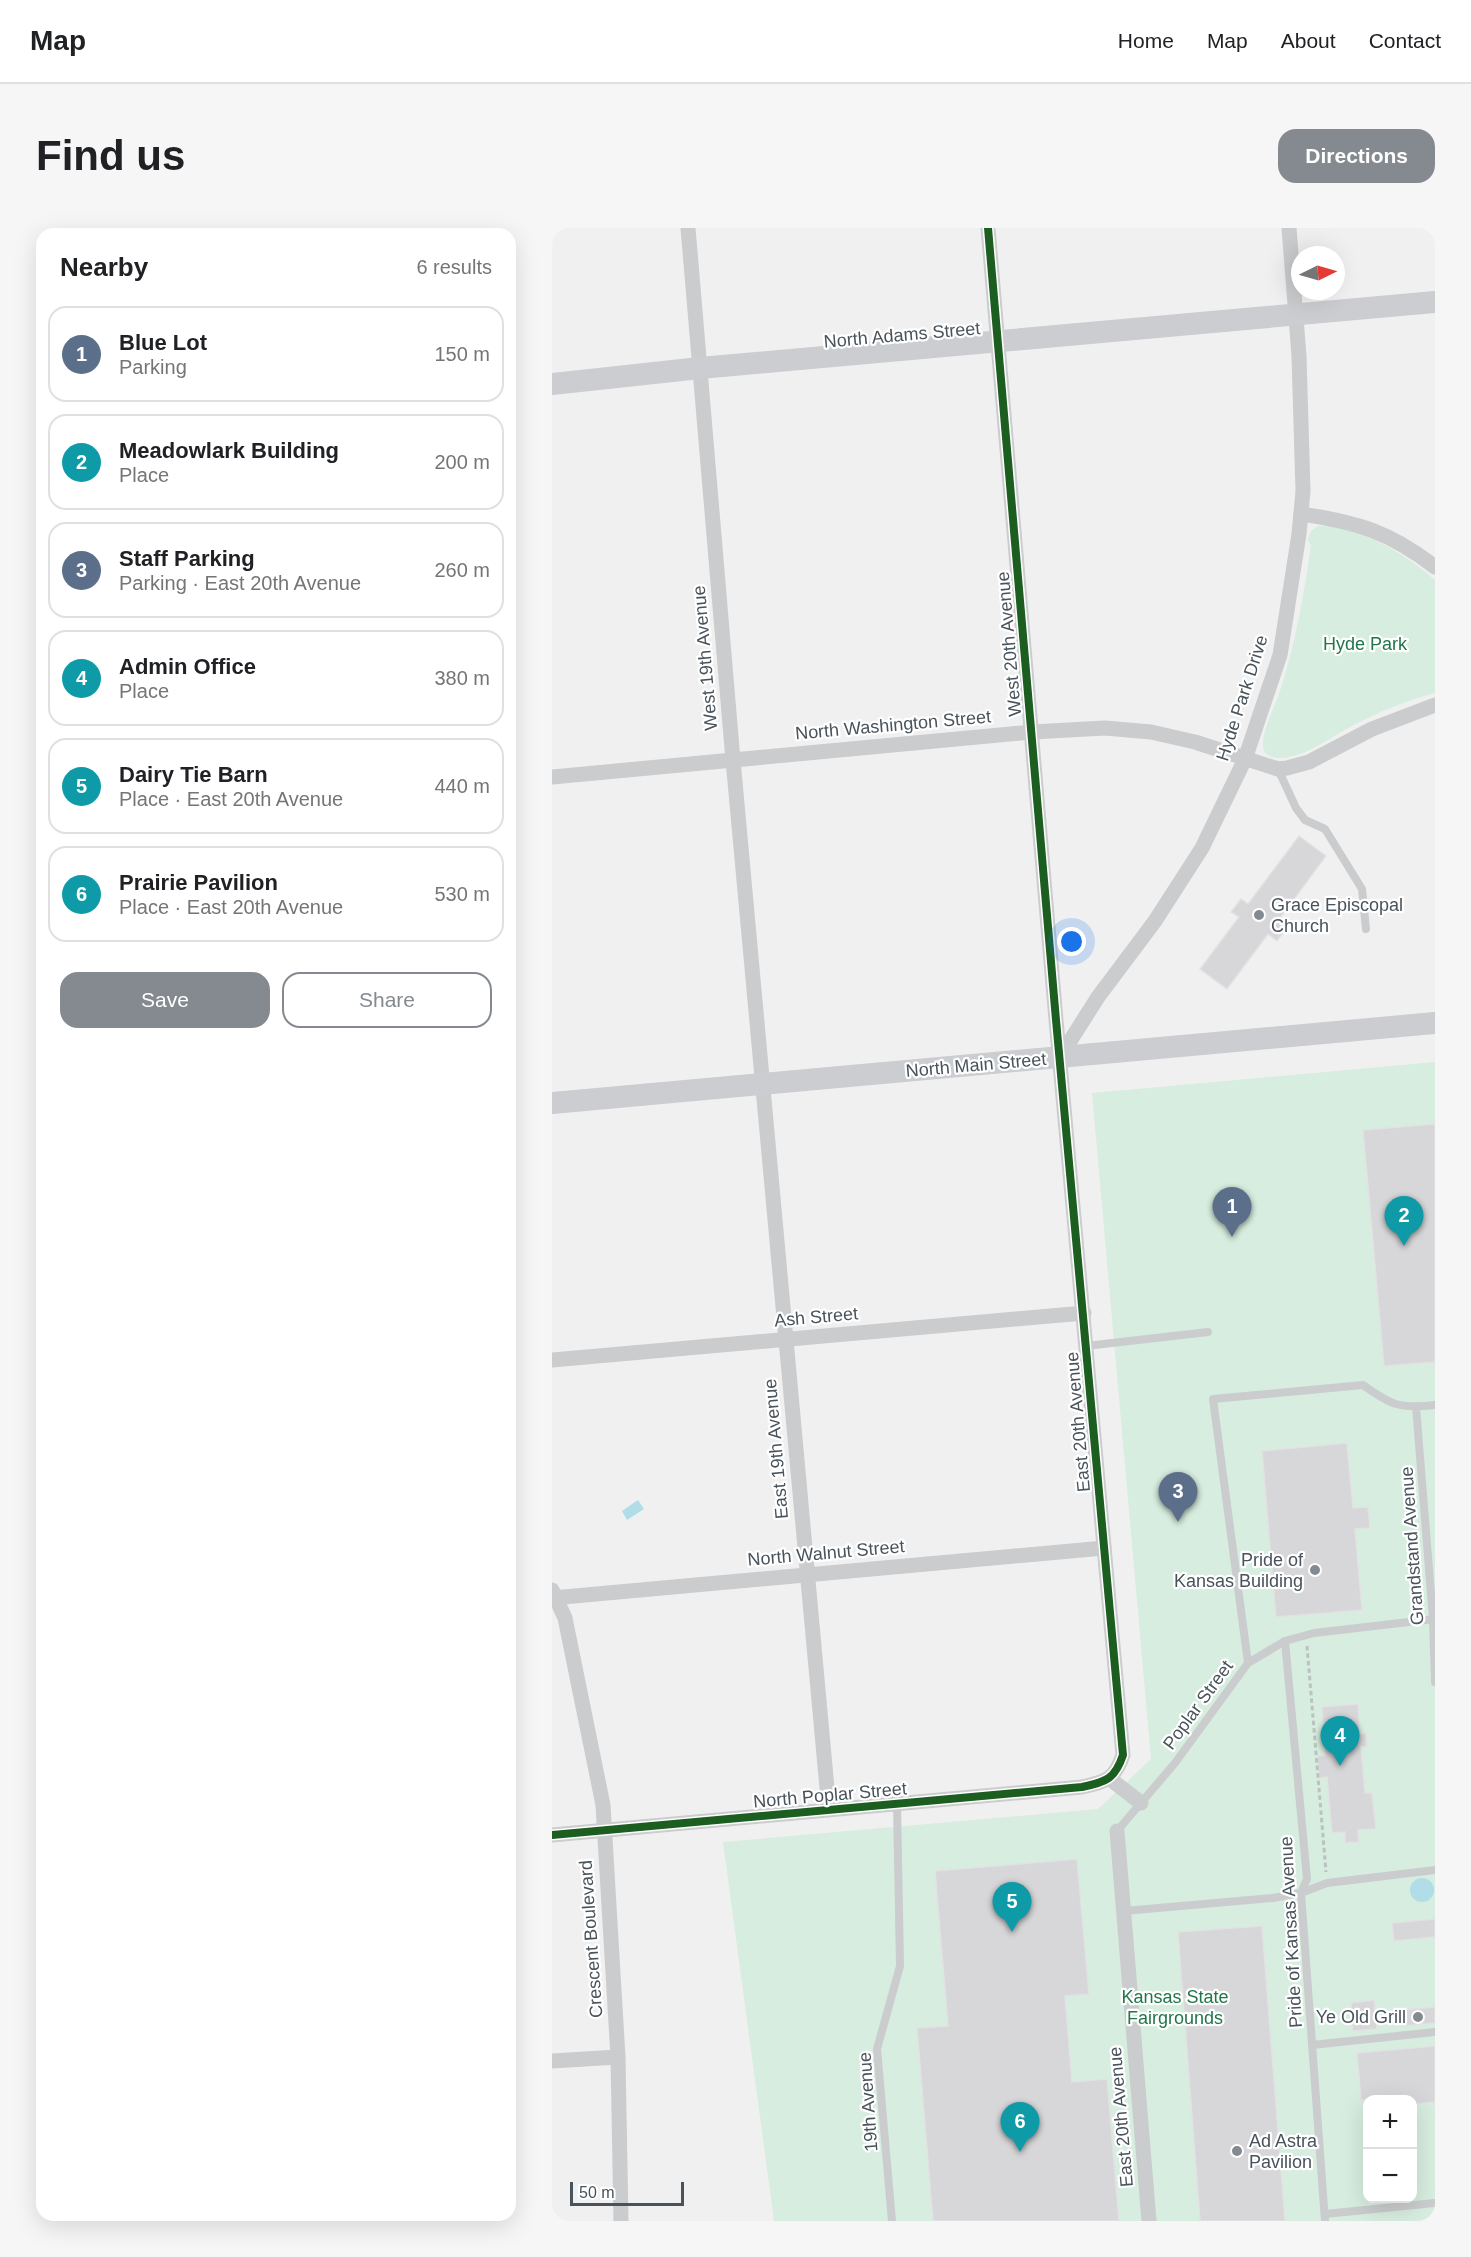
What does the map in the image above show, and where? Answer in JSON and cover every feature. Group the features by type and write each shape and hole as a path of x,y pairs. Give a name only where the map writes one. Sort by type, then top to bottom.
{"street":[{"name":"West 19th Avenue","path":"688,228 763,1084"},
{"name":"West 20th Avenue","path":"988,228 1060,1057"},
{"name":"Hyde Park Drive","path":"1060,1057 1098,997 1155,921 1202,848 1245,759 1280,656 1303,492 1296,314 1288,228"},
{"name":"North Adams Street","path":"552,384 700,368 1435,302"},
{"path":"1301,514 1351,523 1378,531 1400,542 1435,567"},
{"path":"1278,769 1298,766 1372,729 1435,705"},
{"name":"North Washington Street","path":"552,777 1032,732 1105,728 1151,732 1186,740 1278,769"},
{"name":"North Main Street","path":"552,1103 1435,1023"},
{"name":"East 20th Avenue","path":"1060,1057 1123,1755 1118,1770 1109,1778"},
{"name":"East 19th Avenue","path":"763,1084 829,1810"},
{"name":"Ash Street","path":"552,1360 1084,1312"},
{"name":"North Walnut Street","path":"553,1596 1104,1548"},
{"name":"Crescent Boulevard","path":"553,1596 565,1618 588,1722 603,1805 618,2057 621,2221"},
{"path":"1109,1778 1142,1803"},
{"name":"North Poplar Street","path":"552,1835 1082,1787 1109,1778"},
{"name":"East 20th Avenue","path":"1117,1831 1149,2221"},
{"path":"552,2061 618,2057"}],"lane":[{"path":"1278,769 1296,807 1305,820 1325,829 1362,889 1366,929"},
{"path":"1086,1346 1208,1332"},
{"path":"1248,1663 1213,1399 1363,1385 1389,1403 1416,1407 1435,1405"},
{"name":"Grandstand Avenue","path":"1416,1407 1434,1619 1435,1682"},
{"name":"Poplar Street","path":"1117,1831 1175,1762 1248,1663 1285,1641 1306,1635 1434,1619"},
{"name":"Pride of Kansas Avenue","path":"1285,1641 1306,1879 1301,1893 1325,2217"},
{"name":"19th Avenue","path":"892,2221 877,2049 900,1966 897,1804"},
{"path":"1124,1911 1273,1898 1301,1893 1327,1883 1435,1870"},
{"path":"1312,2044 1435,2032"},
{"path":"1325,2217 1435,2204"}],"path":[{"path":"1306,1635 1327,1883"}],"green space":[{"name":"Hyde Park","path":"1318,526 1349,530 1381,543 1410,560 1435,580 1435,693 1413,699 1380,713 1305,752 1275,758 1264,751 1264,738 1285,676 1294,639 1311,545 1308,541 1309,536"},
{"name":"Kansas State Fairgrounds","path":"1435,1062 1435,2221 774,2221 723,1842 1098,1809 1151,1759 1092,1093"}],"water":[{"path":"638,1500 644,1509 627,1520 622,1511"},
{"path":"1422,1878 1427,1879 1433,1885 1433,1895 1427,1901 1422,1902 1417,1901 1411,1895 1410,1890 1411,1885 1417,1879"}],"building":[{"name":"Grace Episcopal Church","path":"1299,836 1326,856 1277,922 1286,929 1277,941 1268,934 1227,989 1200,969 1239,917 1231,912 1241,899 1248,904"},
{"path":"1435,1124 1435,1362 1384,1366 1363,1130"},
{"name":"Pride of Kansas Building","path":"1347,1443 1353,1508 1368,1507 1370,1528 1355,1529 1362,1610 1276,1617 1262,1451"},
{"path":"1358,1704 1360,1734 1366,1733 1367,1747 1361,1747 1365,1793 1372,1793 1376,1829 1358,1830 1359,1842 1345,1843 1345,1832 1332,1833 1327,1777 1319,1778 1317,1756 1325,1755 1322,1707"},
{"path":"1077,1859 1089,1994 1065,1996 1072,2082 1107,2079 1119,2221 933,2221 917,2028 948,2026 935,1871"},
{"path":"1435,1919 1435,1937 1394,1941 1392,1923"},
{"path":"1262,1926 1285,2221 1200,2221 1178,1932"},
{"path":"1374,2000 1377,2029 1353,2031 1351,2003"},
{"name":"Ye Old Grill","path":"1435,2007 1435,2023 1403,2026 1401,2010"},
{"path":"1435,2046 1435,2102 1417,2104 1417,2095 1363,2095 1363,2100 1361,2100 1357,2053"}],"cycle path":[{"path":"552,1835 1082,1787 1108,1778 1117,1769 1123,1755 1056,1020 988,228"}],"place":[{"name":"Grace Episcopal Church","path":"1259,915"},
{"name":"Blue Lot","path":"1232,1237"},
{"name":"Meadowlark Building","path":"1404,1246"},
{"name":"Staff Parking","path":"1178,1522"},
{"name":"Pride of Kansas Building","path":"1315,1570"},
{"name":"Admin Office","path":"1340,1766"},
{"name":"Dairy Tie Barn","path":"1012,1932"},
{"name":"Ye Old Grill","path":"1418,2017"},
{"name":"Ad Astra Pavilion","path":"1237,2151"},
{"name":"Prairie Pavilion","path":"1020,2152"}]}
